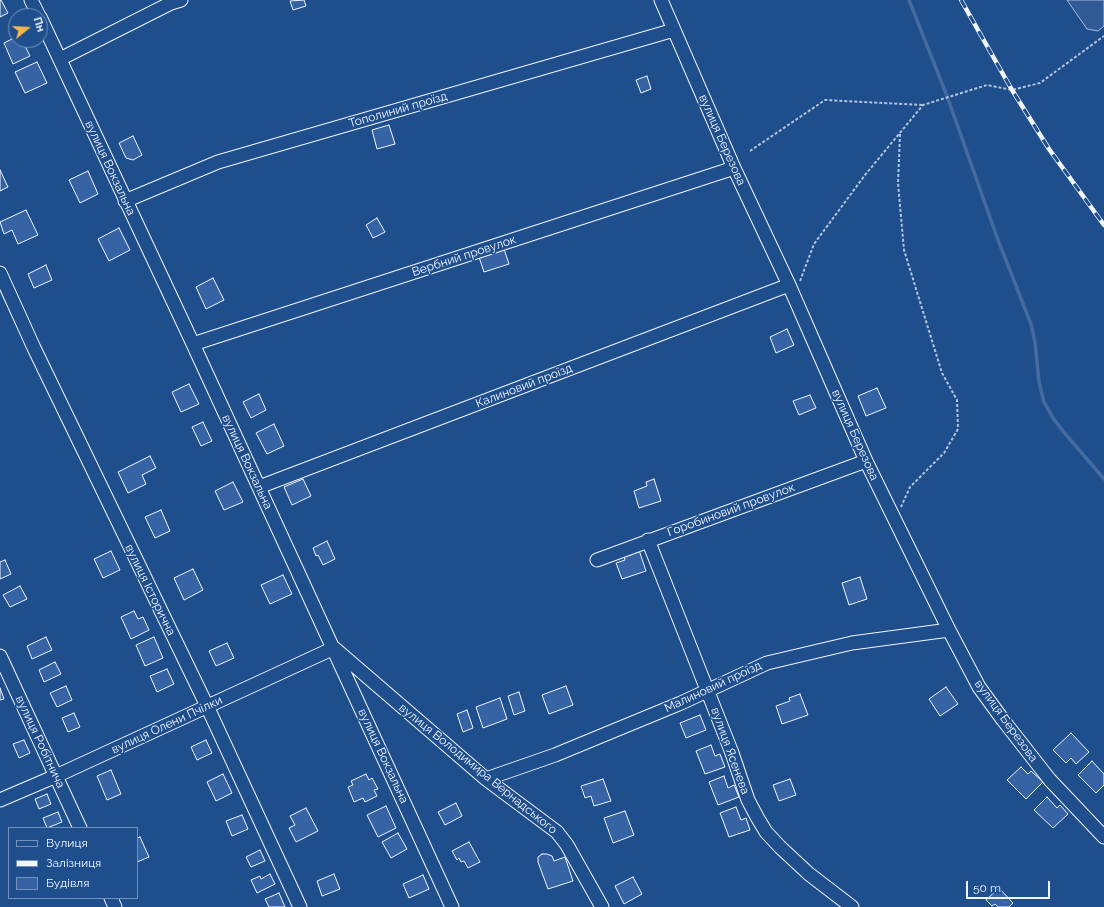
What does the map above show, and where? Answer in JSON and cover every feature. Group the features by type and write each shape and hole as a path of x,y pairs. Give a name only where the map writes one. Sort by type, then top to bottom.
{"street":[{"path":"60,59 171,3 181,0"},
{"name":"вулиця Березова","path":"661,0 734,168 789,285 866,461 894,520 979,687 1050,780 1104,837"},
{"name":"Тополиний проїзд","path":"125,201 218,162 674,30"},
{"name":"вулиця Вокзальна","path":"48,34 125,201 194,344 452,907"},
{"name":"Вербний провулок","path":"194,344 734,168"},
{"name":"вулиця Історична","path":"0,273 34,348 206,706 300,907"},
{"name":"Калиновий проїзд","path":"259,487 789,285"},
{"name":"Горобиновий провулок","path":"597,560 866,461"},
{"name":"вулиця Ясенева","path":"648,540 732,753 748,800 757,818 766,832 780,847 809,874 852,907"},
{"name":"Малиновий проїзд","path":"486,779 555,755 707,691 773,661 852,643 949,630"},
{"name":"вулиця Олени Пчілки","path":"0,800 56,776 334,648"},
{"name":"вулиця Володимира Вернадського","path":"334,648 486,779 557,832 602,907"},
{"name":"вулиця Робітнича","path":"0,656 80,827"}],"path":[{"path":"750,151 825,100 923,105 987,85 1012,90 1040,83 1104,36"},
{"path":"794,299 814,244 866,175 923,105"},
{"path":"894,520 910,488 944,453 958,429 957,400 942,372 904,250 898,183 900,133"}],"shaded area":[{"path":"1067,0 1104,0 1104,26 1098,31 1087,29"}],"building":[{"path":"0,0 1,0 8,13 0,17"},
{"path":"304,0 306,6 293,10 290,1"},
{"path":"8,41 8,48 26,48 30,56 13,64 4,43"},
{"path":"37,62 47,83 25,93 15,72"},
{"path":"647,76 651,89 641,93 636,80"},
{"path":"389,125 395,144 377,149 372,130"},
{"path":"133,136 142,155 133,160 126,158 119,143"},
{"path":"0,170 8,187 0,191"},
{"path":"88,171 98,194 80,203 69,180"},
{"path":"26,210 38,235 18,244 12,230 4,234 0,222"},
{"path":"377,218 385,232 373,238 366,225"},
{"path":"119,228 130,250 109,261 98,239"},
{"path":"503,246 509,264 484,272 478,254"},
{"path":"46,265 52,280 34,288 28,274"},
{"path":"213,278 224,300 206,309 196,287"},
{"path":"787,329 794,345 776,353 770,337"},
{"path":"189,384 199,404 181,412 172,392"},
{"path":"877,388 886,408 866,416 858,396"},
{"path":"259,394 266,410 251,418 243,402"},
{"path":"810,395 816,408 799,415 793,401"},
{"path":"203,422 212,441 201,446 192,427"},
{"path":"274,424 284,446 267,454 256,433"},
{"path":"150,456 156,468 142,475 146,484 128,493 118,472"},
{"path":"303,479 311,496 292,505 284,487"},
{"path":"654,479 661,501 639,508 634,491 647,486 646,482"},
{"path":"233,482 243,502 224,510 215,491"},
{"path":"161,510 170,531 155,538 145,517"},
{"path":"327,541 335,559 323,565 318,555 316,556 313,548"},
{"path":"639,550 646,571 622,579 616,563 625,560 624,557"},
{"path":"111,551 120,570 103,578 94,559"},
{"path":"5,560 11,574 0,579 0,562"},
{"path":"193,569 203,590 184,600 174,578"},
{"path":"283,575 292,594 270,604 261,585"},
{"path":"860,577 867,599 849,605 842,583"},
{"path":"20,586 27,599 10,607 3,595"},
{"path":"134,611 138,619 143,617 149,630 131,639 121,617"},
{"path":"46,637 52,650 32,659 27,646"},
{"path":"154,637 163,658 145,666 136,645"},
{"path":"227,643 234,658 216,666 209,651"},
{"path":"55,662 61,674 44,682 39,670"},
{"path":"167,669 174,684 157,692 150,676"},
{"path":"66,686 72,700 57,707 50,693"},
{"path":"566,686 573,705 549,714 542,695"},
{"path":"946,687 958,704 940,716 929,699"},
{"path":"0,688 4,699 0,700"},
{"path":"519,692 525,711 514,715 508,696"},
{"path":"800,694 808,715 782,724 776,706 790,701 789,698"},
{"path":"500,698 507,719 483,728 476,707"},
{"path":"467,710 473,728 463,732 457,714"},
{"path":"74,713 80,727 68,732 62,718"},
{"path":"700,715 706,730 686,738 680,723"},
{"path":"1071,733 1089,752 1076,764 1071,758 1066,763 1053,750"},
{"path":"24,740 30,753 19,758 13,744"},
{"path":"206,740 212,753 197,760 191,747"},
{"path":"711,745 715,756 720,754 725,767 705,774 696,751"},
{"path":"1092,761 1104,774 1104,785 1096,793 1078,775"},
{"path":"1021,767 1028,774 1031,771 1043,782 1026,799 1007,780"},
{"path":"111,770 121,794 107,800 97,776"},
{"path":"223,774 232,793 216,801 207,782"},
{"path":"366,774 369,780 372,778 378,789 374,790 377,796 365,802 363,798 354,802 348,787 353,785 351,781"},
{"path":"724,776 728,788 734,785 739,797 718,805 709,782"},
{"path":"603,779 611,801 594,806 591,796 585,798 581,786"},
{"path":"790,779 796,795 779,801 773,785"},
{"path":"47,794 51,804 39,809 35,799"},
{"path":"1047,797 1057,808 1060,805 1068,814 1053,828 1034,810"},
{"path":"456,803 462,816 445,825 438,812"},
{"path":"386,806 396,828 378,837 367,815"},
{"path":"736,807 741,820 746,818 750,830 729,837 720,813"},
{"path":"306,808 318,831 296,842 289,828 295,825 290,816"},
{"path":"625,811 634,835 613,843 604,818"},
{"path":"58,812 62,822 47,827 43,818"},
{"path":"242,815 248,829 232,836 226,821"},
{"path":"398,833 407,849 391,858 382,842"},
{"path":"140,837 149,857 138,862 138,838"},
{"path":"469,842 480,862 468,868 464,861 461,862 459,858 457,860 452,851"},
{"path":"260,850 265,861 251,867 246,857"},
{"path":"542,854 552,856 554,861 565,857 573,881 548,889 538,862 538,857"},
{"path":"270,874 275,884 257,893 251,880 260,876 261,879"},
{"path":"334,874 340,889 322,896 317,881"},
{"path":"423,875 429,889 409,898 403,884"},
{"path":"633,877 642,894 624,904 615,886"},
{"path":"999,888 1013,903 1009,907 998,907 995,904 992,906 986,900"},
{"path":"279,893 285,907 269,907 265,899"}],"waterway":[{"path":"909,0 947,96 998,240 1031,324 1035,342 1039,382 1044,402 1062,430 1104,479"}],"railway":[{"path":"961,0 1012,90 1049,149 1104,225"}]}
